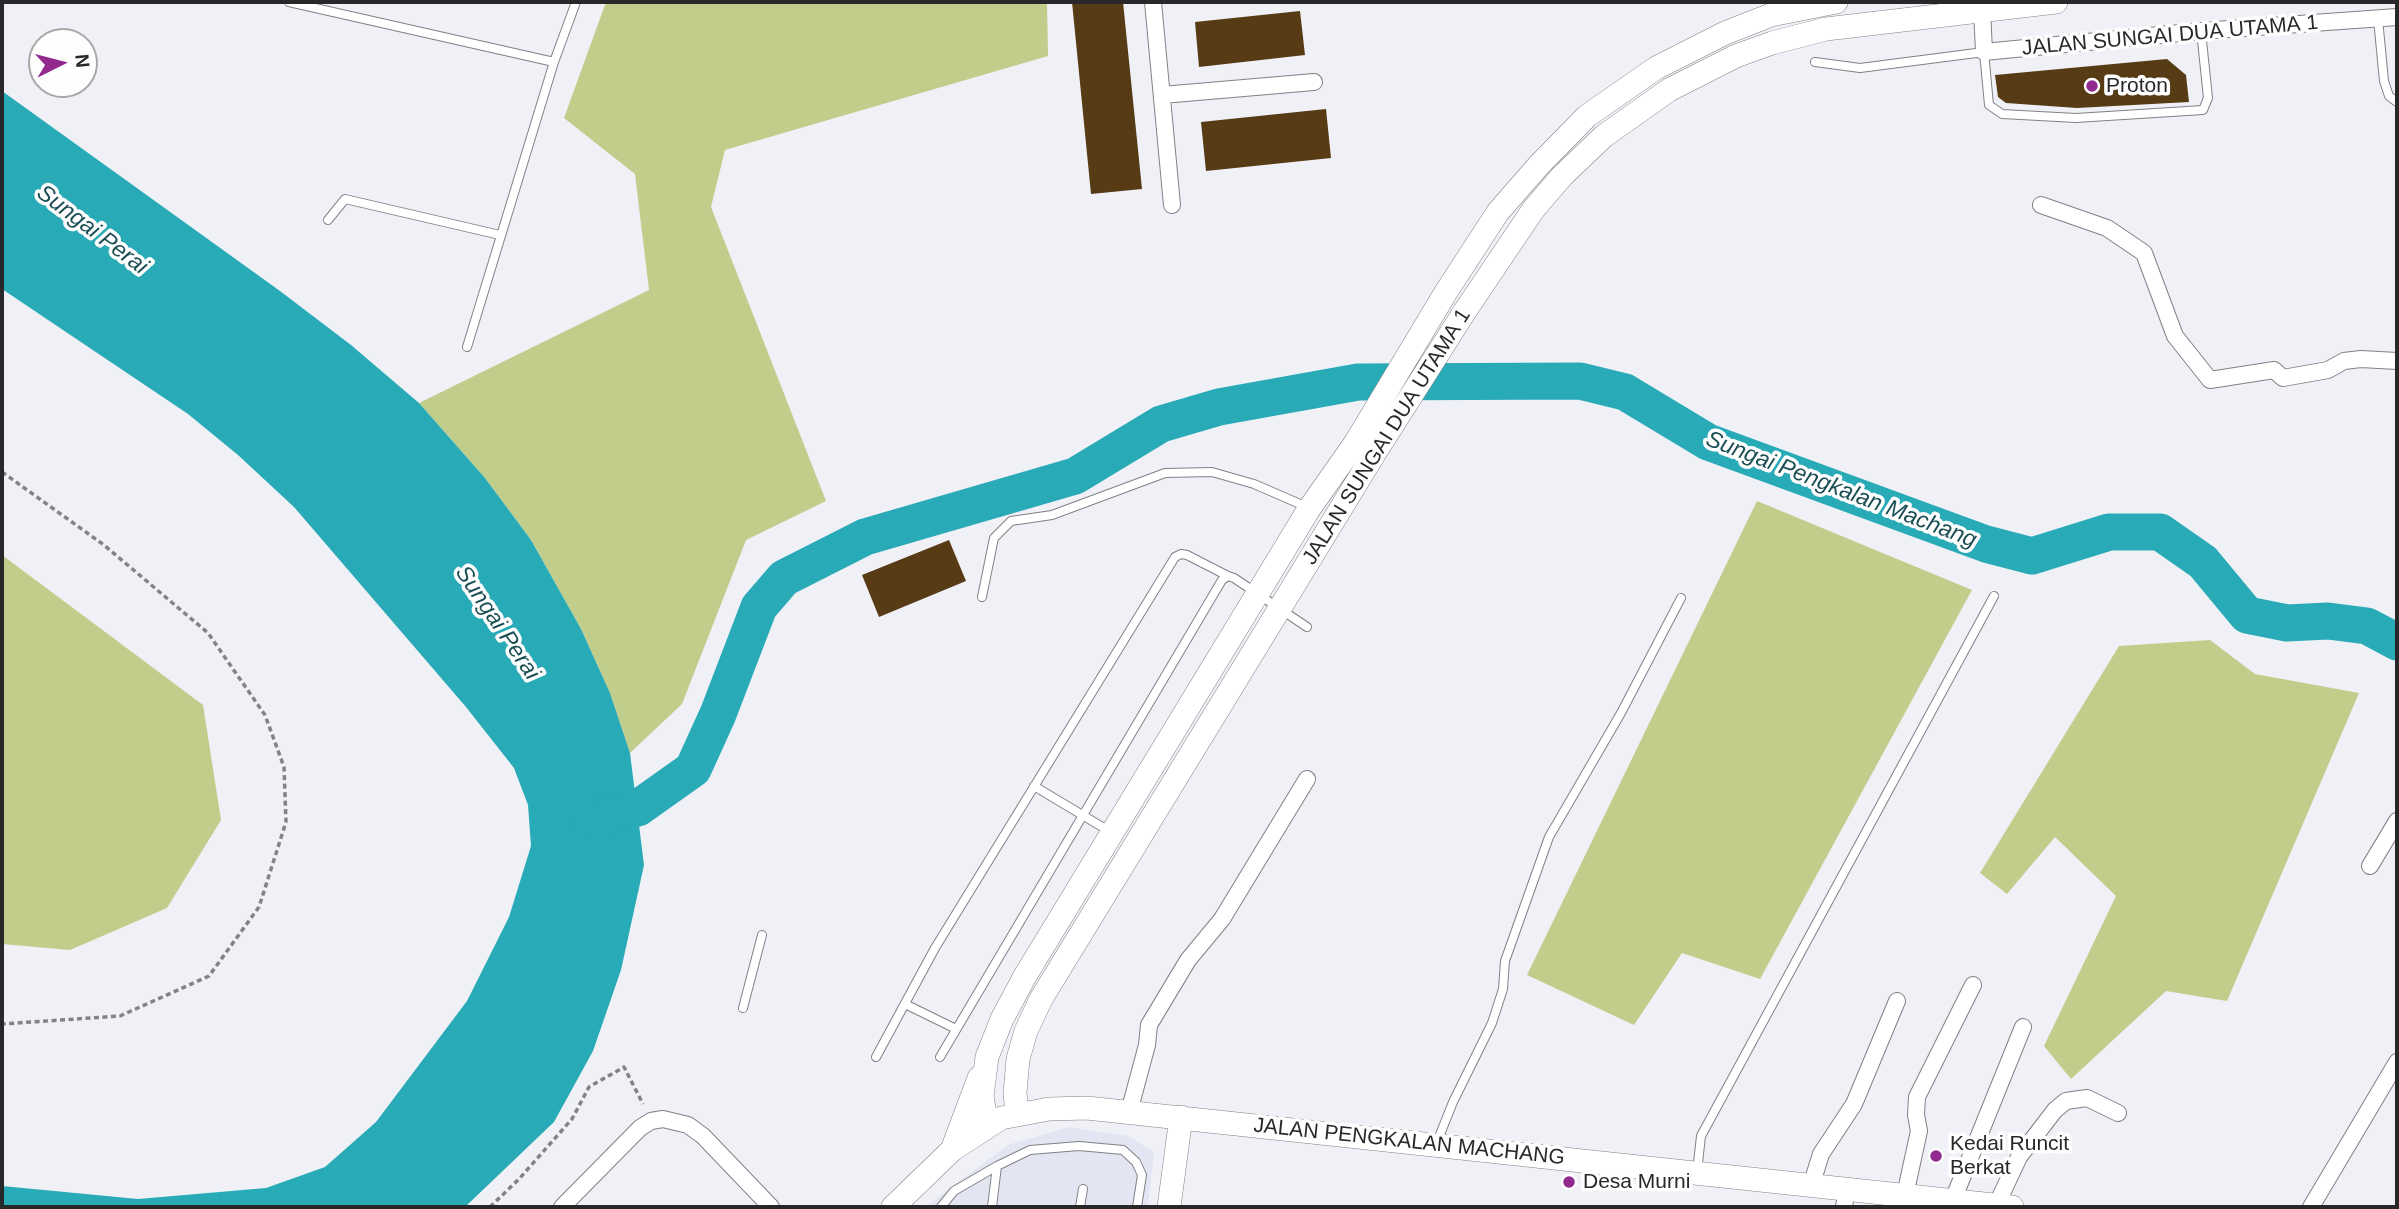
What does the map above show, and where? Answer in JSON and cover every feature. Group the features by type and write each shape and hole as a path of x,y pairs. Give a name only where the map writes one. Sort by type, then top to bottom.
{"street":[{"path":"1153,2 1172,205"},
{"name":"JALAN SUNGAI DUA UTAMA 1","path":"1017,1113 1015,1093 1018,1059 1026,1031 1041,999 1280,609 1446,292 1498,212 1587,116 1656,68 1725,33 1771,15 1836,2"},
{"name":"JALAN SUNGAI DUA UTAMA 1","path":"987,1126 982,1096 987,1057 1002,1019 1025,976 1309,509 1366,446 1465,311 1533,210 1563,176 1604,136 1669,90 1736,56 1772,43 1826,29 2056,2"},
{"path":"1982,9 1984,52"},
{"name":"JALAN SUNGAI DUA UTAMA 1","path":"1984,52 2201,31 2397,18"},
{"path":"1162,95 1314,82"},
{"path":"2041,205 2107,228 2144,253 2175,336 2210,380 2274,370 2283,378 2328,370 2344,361 2397,360"},
{"path":"1129,1112 1147,1045 1149,1025 1188,960 1222,919 1307,779"},
{"path":"2370,866 2397,821"},
{"path":"1905,1195 1919,1131 1917,1097 1973,985"},
{"path":"1811,1186 1821,1154 1853,1104 1897,1001"},
{"path":"1953,1200 2024,1027"},
{"path":"952,1150 987,1057"},
{"path":"1018,1059 1029,1087 1049,1109"},
{"path":"2311,1207 2397,1062"},
{"path":"2004,1206 2020,1157 2055,1110 2066,1101 2087,1098 2118,1112"},
{"name":"JALAN PENGKALAN MACHANG","path":"892,1207 952,1150 1001,1118 1049,1109 1087,1108 1811,1186 1845,1198 1905,1195 2004,1206"},
{"path":"1169,1207 1181,1117"},
{"path":"562,1207 640,1128 651,1121 675,1120 688,1125 703,1136 771,1207"}],"lane":[{"path":"289,2 554,62"},
{"path":"467,346 554,62 576,2"},
{"path":"2378,19 2384,81 2389,96 2397,102"},
{"path":"1815,62 1860,68 1984,52 1989,105 2002,114 2076,118 2203,110 2207,98 2201,31"},
{"path":"328,220 345,199 500,235"},
{"path":"982,597 994,538 1011,521 1052,514 1165,473 1212,472 1254,484 1309,509"},
{"path":"876,1057 934,948 1175,557 1187,555 1228,576 1307,628"},
{"path":"940,1057 1222,580 1228,576"},
{"path":"1697,1173 1701,1136 1994,596"},
{"path":"1436,1145 1453,1102 1492,1023 1503,989 1505,961 1549,837 1621,713 1681,598"},
{"path":"1034,786 1112,833"},
{"path":"743,1008 762,935"},
{"path":"905,1004 956,1029"},
{"path":"942,1207 954,1191 1030,1150 1079,1146 1123,1150 1136,1162 1142,1175 1138,1207"},
{"path":"992,1207 997,1166"},
{"path":"1080,1207 1083,1189"}],"path":[{"path":"2,472 104,545 208,633 265,715 284,767 286,822 259,907 209,975 120,1016 2,1024"},
{"path":"490,1207 519,1179 572,1119 590,1087 624,1066 651,1121"}],"shaded area":[{"path":"1069,1127 1128,1136 1154,1152 1148,1207 925,1207 1008,1145"}],"green space":[{"path":"606,2 1047,2 1048,56 725,150 711,207 826,501 746,540 682,704 630,753 610,693 581,629 531,540 485,478 419,403 649,290 635,174 564,118"},
{"path":"1757,501 1972,590 1760,979 1682,953 1634,1025 1527,975"},
{"path":"2,555 203,705 221,820 167,908 70,950 2,944"},
{"path":"2210,640 2255,674 2359,693 2227,1001 2166,991 2071,1079 2044,1046 2116,896 2055,837 2007,894 1980,873 2119,646"}],"water":[{"name":"Sungai Perai","path":"2,91 280,291 351,345 419,403 485,478 531,540 581,629 610,693 630,753 644,865 621,970 593,1051 554,1122 465,1207 2,1207 2,1186 138,1199 266,1188 325,1167 376,1122 467,1001 509,917 531,846 528,805 514,768 466,707 294,507 238,455 188,414 2,289"}],"building":[{"path":"1072,2 1123,2 1142,189 1091,194"},
{"path":"1300,11 1305,55 1199,67 1195,22"},
{"name":"Proton","path":"2167,59 2186,75 2189,102 2077,108 2006,103 1998,97 1995,75"},
{"path":"1326,109 1331,158 1206,171 1201,122"},
{"path":"949,540 966,581 879,617 862,575"}],"waterway":[{"name":"Sungai Pengkalan Machang","path":"590,821 638,808 693,769 718,714 759,607 784,578 865,537 1075,476 1161,424 1219,407 1358,382 1580,381 1625,392 1708,442 1986,544 2032,556 2109,532 2160,532 2203,562 2247,615 2287,623 2328,621 2367,626 2397,642"}],"place":[{"name":"Proton","path":"2092,86"},
{"name":"Kedai Runcit Berkat","path":"1936,1156"},
{"name":"Desa Murni","path":"1569,1182"}]}
